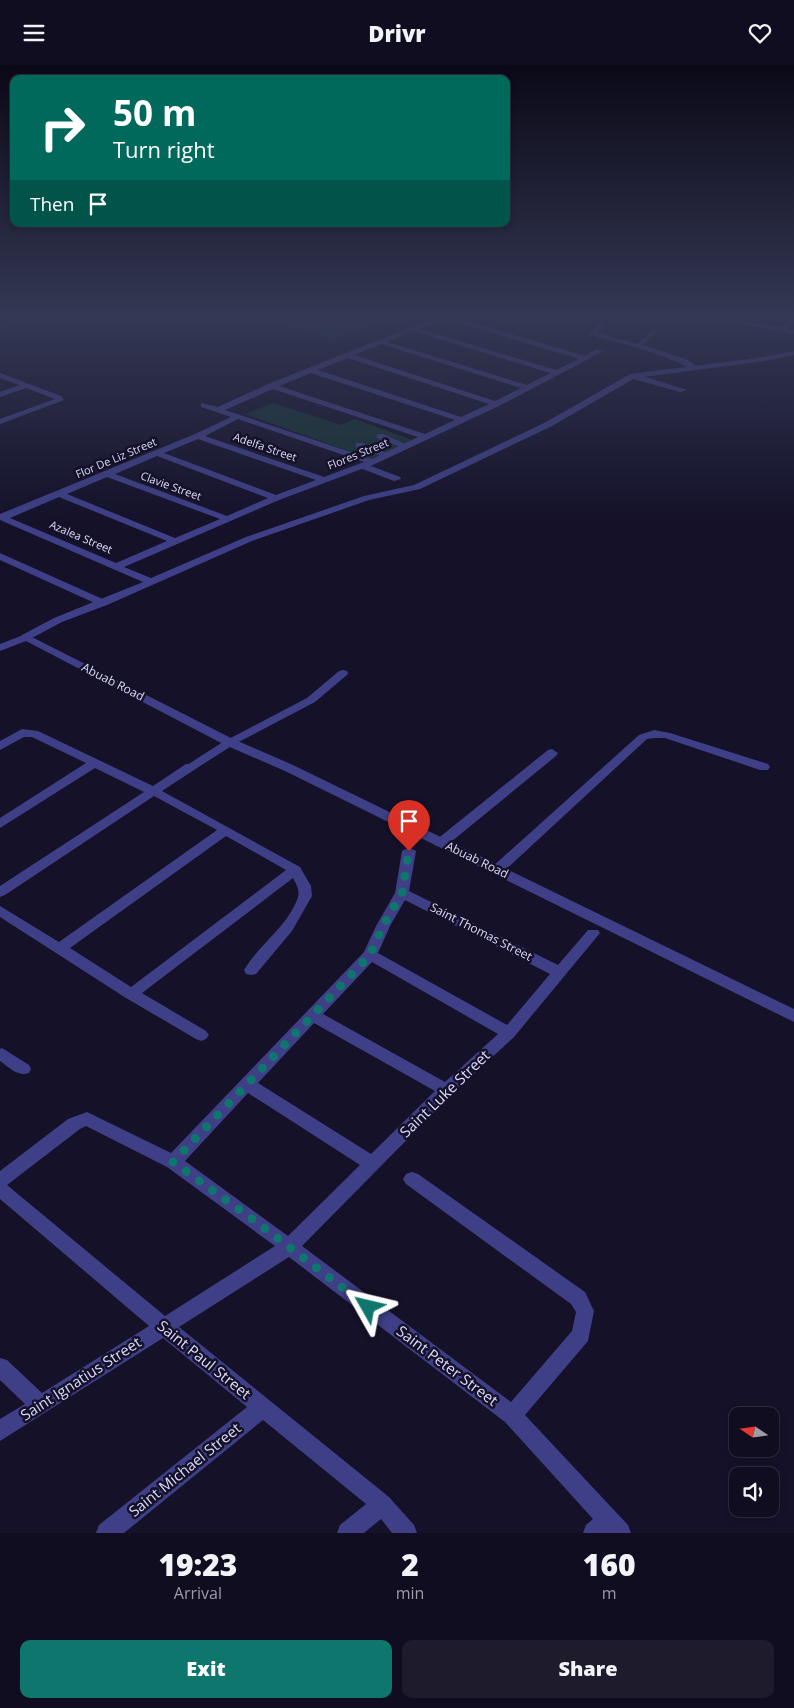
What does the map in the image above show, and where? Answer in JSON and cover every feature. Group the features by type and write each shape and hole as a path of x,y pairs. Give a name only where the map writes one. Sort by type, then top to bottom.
{"street":[{"path":"0,395 27,386"},
{"path":"0,422 60,400 29,386"},
{"path":"218,410 271,386 425,437"},
{"path":"358,386 462,420"},
{"path":"436,386 496,404"},
{"path":"520,386 528,388"},
{"name":"Flores Street","path":"118,566 276,498 372,462 533,386"},
{"path":"0,648 58,620 103,603 249,539 367,498 416,487 440,477 541,428 618,386"},
{"path":"664,386 683,391"},
{"path":"204,405 372,462"},
{"name":"Flor De Liz Street","path":"1,517 198,436 237,417"},
{"name":"Adelfa Street","path":"198,436 325,480"},
{"path":"380,436 406,446"},
{"path":"359,445 387,455"},
{"path":"156,453 276,498"},
{"path":"362,466 397,479"},
{"name":"Clavie Street","path":"107,474 228,519"},
{"path":"59,494 175,541"},
{"name":"Azalea Street","path":"1,517 118,566 151,582"},
{"path":"0,555 103,603"},
{"name":"Abuab Road","path":"26,637 229,742 497,869 794,1016"},
{"path":"0,892 229,742 311,700 343,673"},
{"path":"0,746 22,733 34,733 153,791 226,830 294,870 304,885 305,895 287,928 252,971"},
{"path":"497,869 643,737 654,734 666,735 764,767"},
{"path":"441,843 552,753"},
{"path":"0,824 94,763"},
{"path":"59,949 226,830"},
{"path":"173,1162 370,955 383,926 402,893 409,851"},
{"path":"131,995 294,870"},
{"name":"Saint Thomas Street","path":"402,893 559,972"},
{"path":"0,911 131,995 201,1035"},
{"name":"Saint Luke Street","path":"289,1247 446,1090 509,1033 593,933"},
{"path":"370,955 509,1033"},
{"path":"312,1015 446,1090"},
{"path":"1,1054 24,1069"},
{"path":"246,1084 374,1164"},
{"name":"Saint Peter Street","path":"0,1181 74,1124 86,1119 173,1162 247,1215 512,1415 607,1528"},
{"path":"412,1179 578,1298 585,1311 581,1335 512,1415"},
{"name":"Saint Paul Street","path":"0,1189 163,1327 382,1504 406,1533"},
{"name":"Saint Ignatius Street","path":"0,1431 289,1247"},
{"path":"0,1367 41,1405"},
{"name":"Saint Michael Street","path":"106,1533 263,1407"},
{"path":"348,1533 382,1504"}],"green space":[{"path":"273,403 341,425 355,419 415,441 371,459 245,414"}],"route":[{"path":"368,1307 247,1215 173,1162 370,955 383,926 402,893 409,851"}]}
